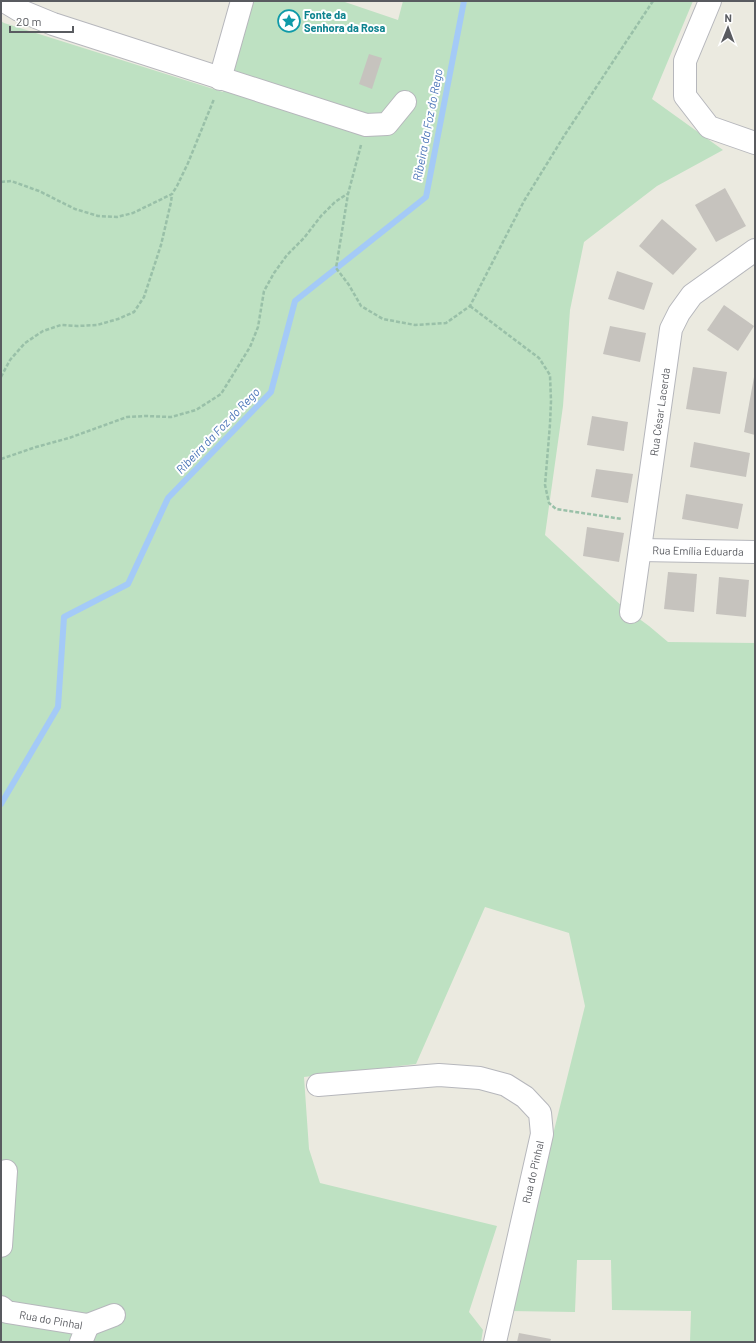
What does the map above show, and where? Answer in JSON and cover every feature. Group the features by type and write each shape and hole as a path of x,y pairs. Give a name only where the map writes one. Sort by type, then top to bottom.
{"street":[{"path":"4,1 19,10 53,24 366,125 387,124 405,102"},
{"path":"220,78 242,1"},
{"path":"710,1 685,61 685,96 709,127 755,142"},
{"name":"Rua César Lacerda","path":"631,612 671,329 684,304 692,295 755,250"},
{"name":"Rua Emília Eduarda","path":"640,550 755,552"},
{"name":"Rua do Pinhal","path":"318,1085 439,1075 480,1078 506,1085 525,1097 540,1113 542,1134 495,1342"},
{"path":"1,1246 6,1171"},
{"name":"Rua do Pinhal","path":"1,1308 7,1312 84,1334"},
{"path":"84,1334 114,1315"}],"path":[{"path":"366,125 348,194 336,268 349,285 361,306 383,319 415,325 446,323 470,306 524,201 564,136 653,1"},
{"path":"1,376 10,360 25,343 43,331 61,325 97,325 118,319 134,312 144,296 162,246 172,194 198,140 211,108 220,78"},
{"path":"1,182 11,181 45,194 75,209 98,216 117,217 133,213 172,194"},
{"path":"1,459 69,438 127,417 171,417 196,410 221,394 250,347 258,327 264,291 274,273 287,255 304,238 321,216 335,202 348,194"},
{"path":"470,306 539,358 550,375 550,424 545,485 549,503 556,509 644,522"}],"green space":[{"path":"247,1 342,1 398,20 403,1 693,1 652,99 723,150 657,186 584,242 570,310 563,406 545,535 623,607 668,642 755,643 755,1342 690,1342 691,1311 612,1310 611,1260 577,1260 575,1312 509,1311 585,1006 569,933 485,907 416,1064 304,1077 309,1149 320,1183 497,1226 469,1312 483,1330 481,1342 1,1342 1,21 223,92"}],"building":[{"path":"369,54 382,58 372,89 359,84"},
{"path":"725,188 746,226 716,242 695,205"},
{"path":"662,219 697,249 673,275 639,246"},
{"path":"617,271 653,283 644,310 608,299"},
{"path":"724,305 754,326 738,351 707,330"},
{"path":"610,326 646,333 640,362 603,354"},
{"path":"693,367 727,372 720,414 686,409"},
{"path":"755,377 755,435 744,432"},
{"path":"592,416 628,422 624,451 587,445"},
{"path":"694,442 750,453 746,477 690,467"},
{"path":"596,469 633,474 628,503 591,497"},
{"path":"686,494 743,504 738,529 682,519"},
{"path":"587,527 624,533 619,562 583,556"},
{"path":"668,572 697,574 694,612 664,609"},
{"path":"719,577 749,580 746,617 716,614"},
{"path":"519,1333 551,1339 550,1342 517,1342"}],"waterway":[{"name":"Ribeira da Foz do Rego","path":"1,804 58,707 64,617 128,584 168,498 271,392 295,301 426,197 464,1"}],"place":[{"name":"Fonte da Senhora da Rosa","path":"289,21"}]}
